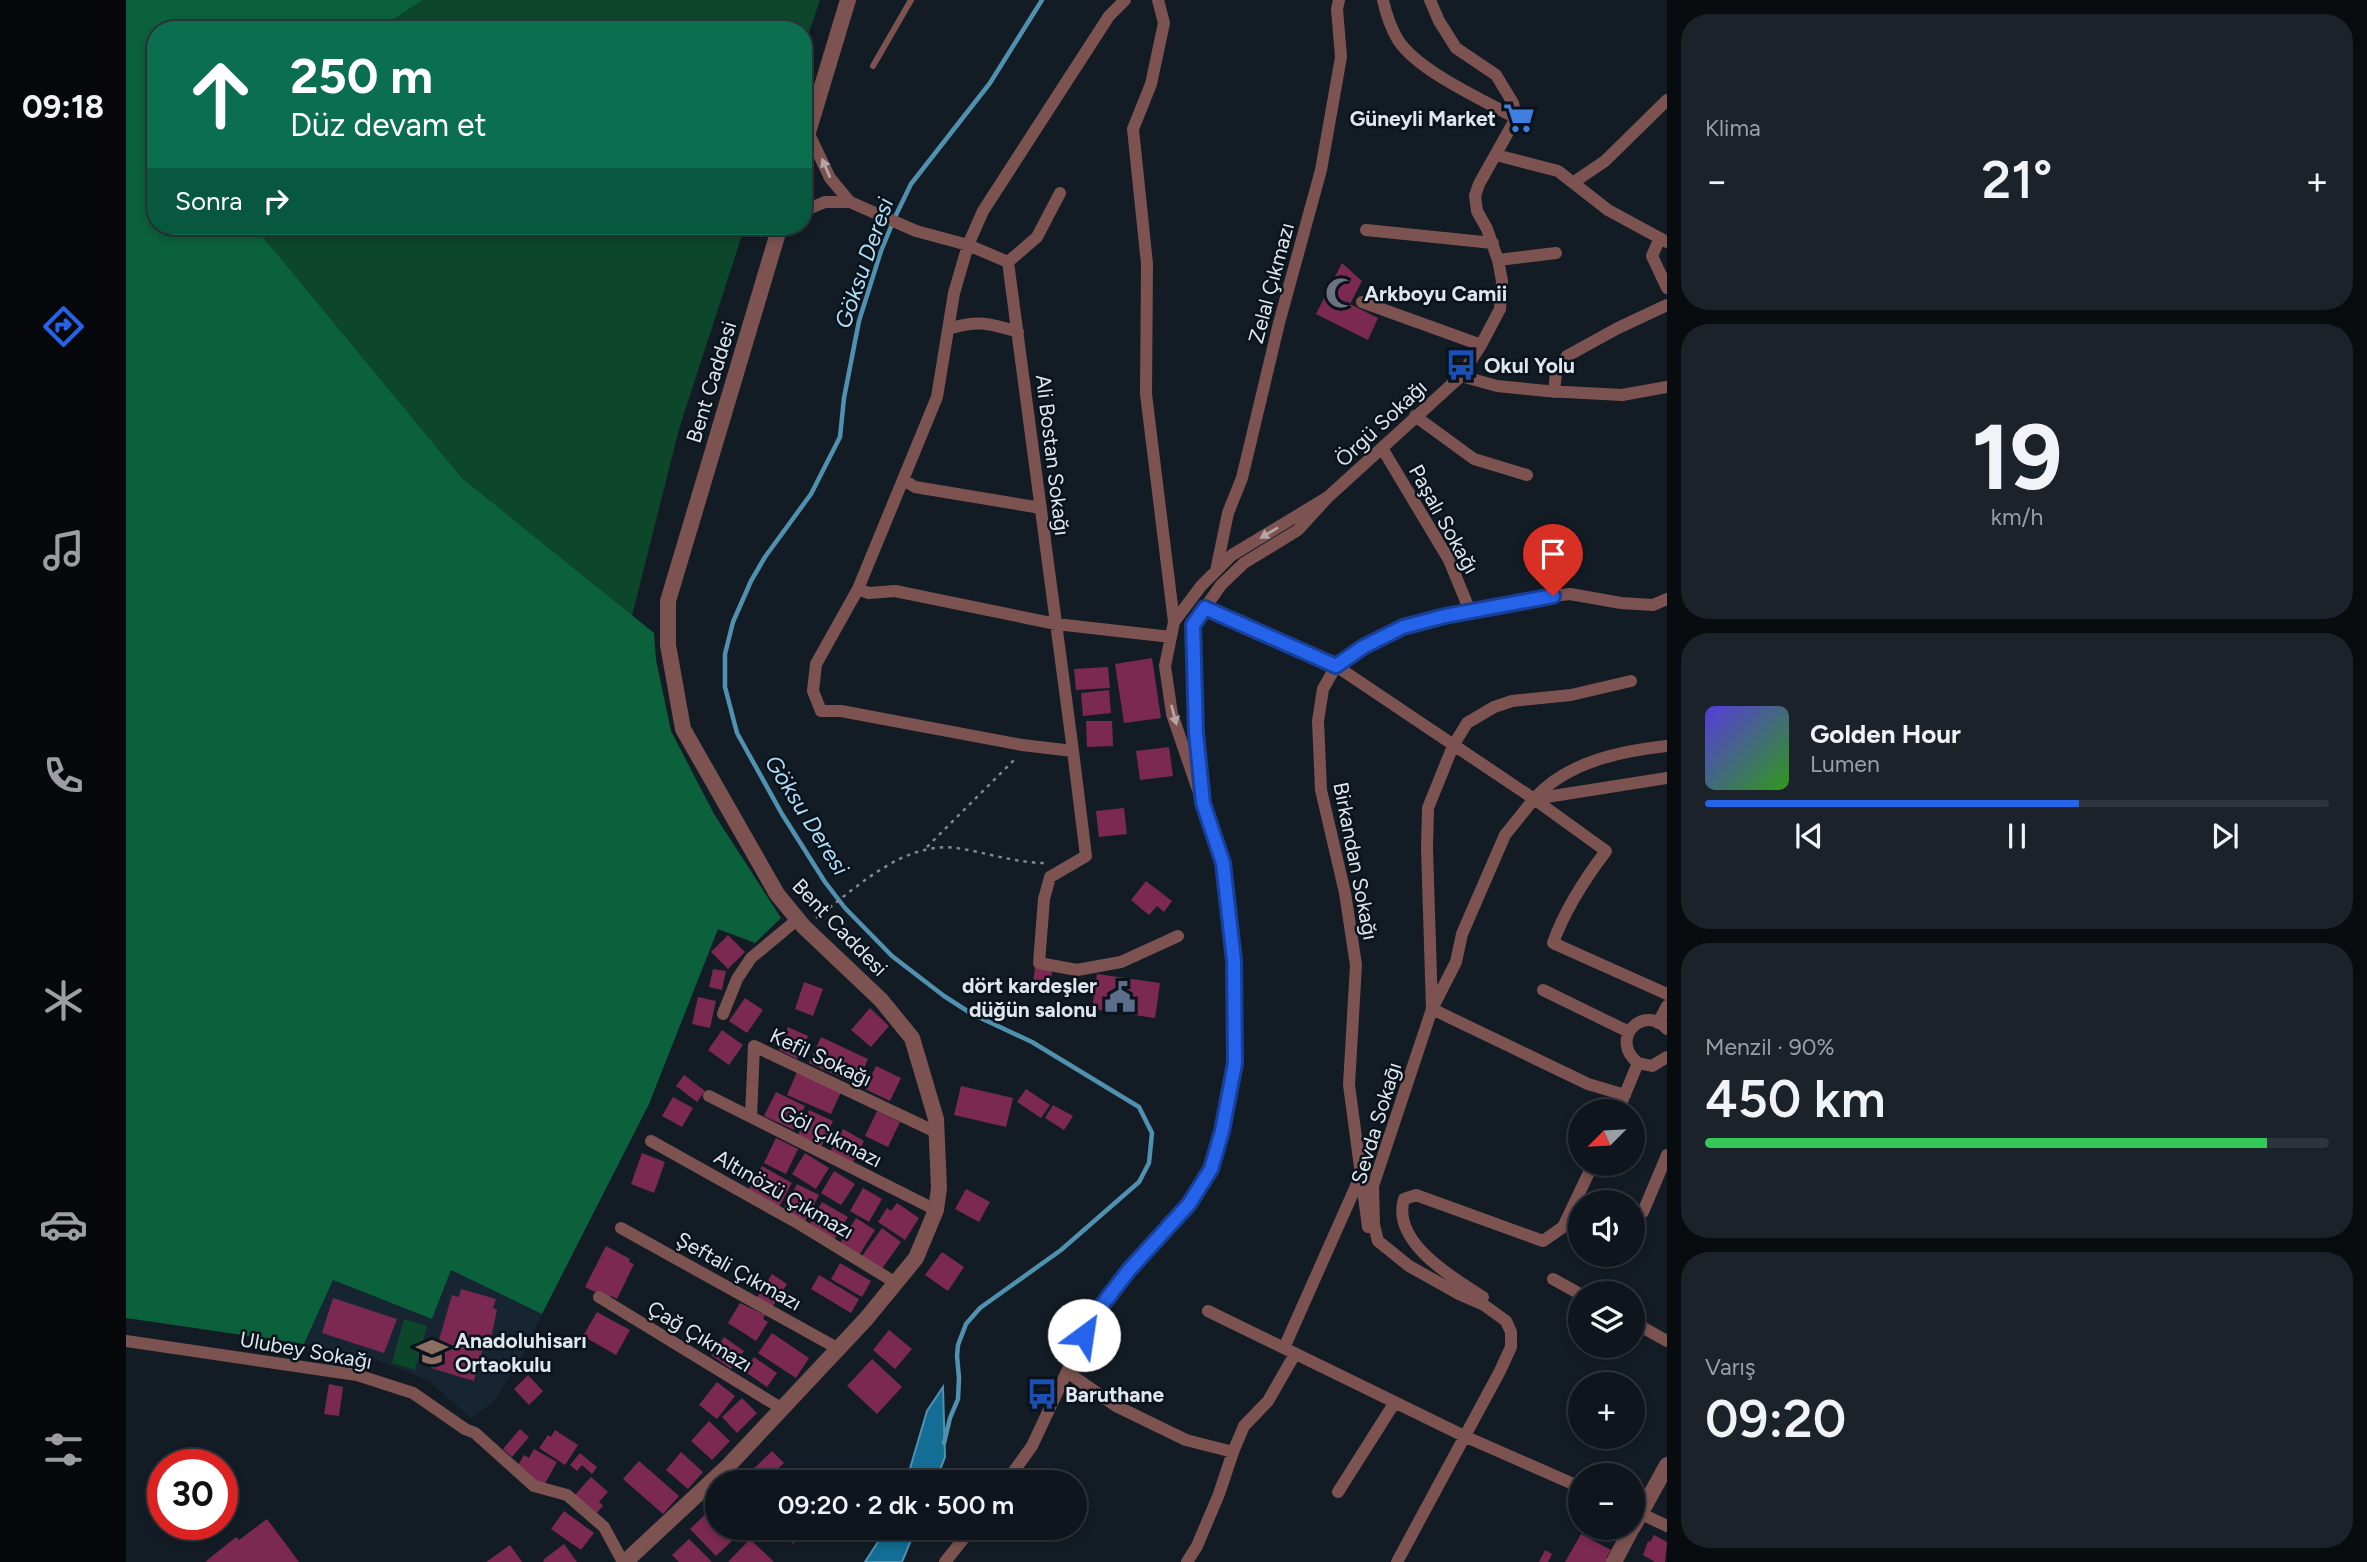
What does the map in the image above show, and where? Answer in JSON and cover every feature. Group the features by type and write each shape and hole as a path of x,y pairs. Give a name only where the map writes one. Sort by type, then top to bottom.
{"street":[{"path":"812,119 848,0"},
{"path":"1073,751 1029,746 854,713 821,711 813,691 816,664 858,589 937,397 954,293 968,245 983,211 1110,16 1125,0"},
{"path":"1015,1470 1032,1446 1093,1317 1129,1270 1189,1204 1211,1169 1222,1131 1235,1063 1234,961 1223,863 1172,714 1165,666 1174,622 1146,394 1147,264 1133,130 1151,84 1164,23 1158,0"},
{"name":"Zelal Çıkmazı","path":"1216,572 1228,513 1242,478 1279,323 1321,170 1341,57 1337,9 1339,0"},
{"path":"1382,0 1399,43 1422,65 1516,118"},
{"path":"1430,0 1456,48 1496,75 1513,103 1516,118"},
{"path":"1574,183 1605,161 1667,100"},
{"name":"Örgü Sokağı","path":"1328,497 1461,376 1500,309 1502,281 1498,260 1488,229 1476,211 1475,196 1516,118"},
{"path":"812,140 830,178 850,202"},
{"path":"1496,155 1558,172 1608,210 1664,240 1652,256 1667,288"},
{"path":"812,207 825,202 850,202 916,231 968,245 1009,262 1037,237 1060,193"},
{"path":"1366,230 1493,243"},
{"name":"Bent Caddesi","path":"624,1562 729,1465 866,1319 916,1258 936,1210 939,1188 936,1119 912,1038 881,1000 801,923 777,894 682,729 668,645 668,601 779,235"},
{"path":"1498,260 1556,253"},
{"name":"Ali Bostan Sokağı","path":"1009,262 1086,856 1050,877 1044,899 1039,963 1077,970 1121,962 1178,936"},
{"path":"1362,302 1481,345"},
{"path":"1554,392 1556,373 1567,356 1667,305"},
{"path":"948,329 963,324 989,323 1018,332"},
{"path":"1461,376 1497,386 1554,392 1622,395 1667,387"},
{"path":"1415,416 1474,459 1527,475"},
{"name":"Paşalı Sokağı","path":"1382,448 1449,560 1470,611"},
{"path":"904,480 915,486 1041,508"},
{"path":"1174,622 1201,586 1232,555 1328,497"},
{"path":"1203,803 1192,649 1193,625 1222,585 1244,563 1298,530 1328,497"},
{"path":"858,589 869,593 895,591 1056,624 1171,636"},
{"path":"1336,666 1363,647 1403,627 1470,611 1570,594 1621,603 1653,605 1667,599"},
{"path":"1205,608 1336,666 1534,799 1606,851 1587,876 1561,922 1553,943 1667,994"},
{"name":"Birkandan Sokağı","path":"1336,666 1323,689 1318,722 1321,790 1345,893 1356,965 1349,1084 1367,1227 1378,1241"},
{"path":"1625,1096 1588,1084 1432,1009 1427,848 1428,808 1453,746 1467,723 1494,707 1512,701 1571,695 1630,681"},
{"name":"Sevda Sokaḡı","path":"1378,1241 1374,1225 1373,1186 1432,1009 1455,962 1462,934 1505,835 1545,786 1577,768 1626,750 1667,746"},
{"path":"1534,799 1667,778"},
{"path":"723,1014 737,979 751,958 801,923"},
{"path":"1543,989 1629,1032"},
{"path":"1667,1006 1663,1026 1644,1020 1634,1025 1629,1032 1627,1049 1638,1063 1652,1066 1667,1057"},
{"name":"Kefil Sokağı","path":"751,1117 754,1046 936,1132"},
{"path":"1624,1099 1638,1063"},
{"name":"Göl Çıkmazı","path":"709,1096 936,1210"},
{"name":"Altınözü Çıkmazı","path":"651,1142 796,1222 895,1283"},
{"path":"1645,1207 1667,1155"},
{"path":"1397,1562 1511,1347 1511,1332 1502,1313 1440,1268 1414,1241 1404,1226 1401,1208 1404,1199 1416,1195 1542,1241 1563,1227 1587,1176"},
{"path":"1186,1562 1197,1546 1244,1426 1268,1401 1361,1177"},
{"name":"Şeftali Çıkmazı","path":"621,1228 837,1348"},
{"path":"1378,1241 1409,1266 1485,1305 1504,1320"},
{"path":"1553,1279 1568,1287"},
{"name":"Çağ Çıkmazı","path":"599,1297 781,1408"},
{"path":"1208,1311 1464,1436 1568,1482"},
{"path":"1645,1329 1667,1341"},
{"name":"Ulubey Sokağı","path":"126,1341 357,1375 413,1393 464,1429 475,1433 534,1486 567,1495 604,1527 624,1562"},
{"path":"1066,1372 1116,1406 1186,1440 1233,1452"},
{"path":"1338,1492 1395,1402"},
{"path":"1645,1503 1667,1465"},
{"path":"1645,1522 1667,1526"},
{"path":"945,1562 962,1540"},
{"path":"1614,1562 1625,1540"}],"lane":[{"path":"873,66 911,0"}],"path":[{"path":"925,848 1029,746"},
{"path":"801,923 903,855 925,848 953,847 1031,863 1052,863"}],"shaded area":[{"name":"Anadoluhisarı Ortaokulu","path":"451,1270 542,1314 520,1360 494,1401 471,1418 429,1381 375,1359 304,1344 333,1280 432,1319"}],"green space":[{"path":"126,0 423,0 391,21 147,21 147,235 261,235 462,478 654,633 656,660 671,731 714,814 781,918 755,943 718,929 649,1104 542,1314 451,1270 432,1319 333,1280 304,1344 126,1318"},
{"path":"423,0 820,0 812,24 812,21 391,21"},
{"path":"261,235 742,235 679,429 632,616 462,478"},
{"path":"404,1319 427,1326 415,1370 392,1363"}],"water":[{"path":"943,1387 945,1457 940,1470 910,1470 927,1411"},
{"path":"879,1540 911,1540 902,1562 865,1562"}],"building":[{"name":"Arkboyu Camii","path":"1342,263 1362,281 1350,304 1378,318 1368,340 1316,314"},
{"path":"1152,658 1161,718 1124,723 1115,664"},
{"path":"1108,667 1110,688 1076,690 1074,669"},
{"path":"1109,690 1111,713 1083,716 1081,693"},
{"path":"1086,721 1112,721 1113,746 1087,747"},
{"path":"1169,747 1173,776 1140,780 1136,751"},
{"path":"1124,808 1127,834 1099,837 1096,811"},
{"path":"1146,881 1172,901 1164,912 1157,906 1149,915 1131,900"},
{"path":"728,935 745,952 728,969 711,952"},
{"path":"1035,967 1052,969 1051,984 1033,982"},
{"path":"713,969 726,971 722,990 709,987"},
{"path":"1097,974 1160,983 1155,1018 1092,1009"},
{"path":"804,982 823,989 813,1016 795,1009"},
{"path":"698,997 716,1001 710,1028 692,1024"},
{"path":"745,998 763,1010 747,1033 729,1021"},
{"path":"870,1008 889,1026 871,1047 851,1030"},
{"path":"788,1027 808,1036 797,1059 779,1050"},
{"path":"722,1030 743,1045 729,1065 708,1050"},
{"path":"821,1037 868,1059 857,1085 809,1063"},
{"path":"876,1066 901,1078 890,1101 865,1089"},
{"path":"797,1072 841,1092 831,1114 787,1095"},
{"path":"684,1075 705,1091 697,1102 676,1086"},
{"path":"961,1086 1013,1098 1006,1127 954,1115"},
{"path":"1026,1089 1050,1105 1041,1118 1017,1102"},
{"path":"776,1092 805,1106 794,1130 764,1116"},
{"path":"673,1097 693,1108 682,1127 662,1116"},
{"path":"1053,1105 1073,1116 1064,1130 1045,1118"},
{"path":"809,1110 833,1121 821,1147 798,1135"},
{"path":"877,1111 900,1122 888,1147 865,1136"},
{"path":"843,1129 864,1141 852,1164 830,1152"},
{"path":"776,1138 798,1149 786,1174 764,1163"},
{"path":"642,1153 665,1162 654,1193 631,1184"},
{"path":"805,1153 829,1168 816,1189 792,1174"},
{"path":"762,1166 792,1183 779,1207 748,1190"},
{"path":"834,1171 855,1184 841,1205 821,1193"},
{"path":"797,1184 819,1195 805,1222 783,1210"},
{"path":"863,1188 882,1199 869,1222 850,1211"},
{"path":"966,1189 990,1202 979,1222 955,1209"},
{"path":"822,1202 848,1217 834,1240 809,1225"},
{"path":"897,1203 919,1218 905,1240 878,1222 887,1208 891,1211"},
{"path":"856,1218 875,1230 859,1255 840,1243"},
{"path":"882,1228 901,1242 881,1270 862,1256"},
{"path":"606,1246 634,1264 617,1299 611,1296 609,1299 585,1287"},
{"path":"942,1252 964,1267 948,1291 925,1275"},
{"path":"840,1263 871,1281 862,1297 831,1279"},
{"path":"772,1274 787,1284 771,1309 756,1299"},
{"path":"819,1275 859,1299 851,1313 811,1289"},
{"path":"461,1289 496,1299 493,1308 497,1310 491,1338 486,1337 474,1381 431,1368 452,1295 459,1297"},
{"path":"333,1298 397,1319 384,1353 322,1333"},
{"path":"740,1303 765,1315 763,1319 768,1322 756,1341 728,1323"},
{"path":"597,1312 630,1330 616,1355 583,1336"},
{"path":"889,1330 912,1349 895,1369 873,1350"},
{"path":"772,1333 809,1358 796,1378 758,1353"},
{"path":"724,1337 744,1351 731,1369 711,1355"},
{"path":"754,1357 777,1373 767,1387 744,1371"},
{"path":"872,1359 902,1387 877,1414 847,1386"},
{"path":"528,1375 543,1391 529,1405 514,1389"},
{"path":"717,1382 735,1396 717,1419 699,1405"},
{"path":"329,1384 343,1387 339,1416 324,1414"},
{"path":"742,1398 757,1413 737,1433 722,1417"},
{"path":"709,1421 730,1441 712,1460 691,1441"},
{"path":"520,1429 529,1437 512,1457 503,1449"},
{"path":"555,1430 578,1445 565,1465 539,1448"},
{"path":"534,1449 557,1462 544,1485 516,1469 524,1455 529,1458"},
{"path":"772,1451 784,1463 777,1470 752,1470"},
{"path":"681,1452 703,1472 688,1489 666,1470"},
{"path":"580,1453 597,1467 592,1474 582,1465 577,1471 570,1465"},
{"path":"639,1461 679,1496 663,1514 623,1479"},
{"path":"591,1477 608,1492 599,1502 603,1506 595,1515 574,1496"},
{"path":"564,1511 594,1533 581,1550 551,1529"},
{"path":"705,1515 705,1540 733,1540 716,1556 690,1529"},
{"path":"267,1519 299,1562 205,1562 232,1540 239,1540"},
{"path":"1654,1535 1667,1542 1665,1562 1655,1562 1643,1555 1648,1541 1650,1542"},
{"path":"689,1539 712,1562 679,1562 672,1555"},
{"path":"751,1540 774,1562 728,1562"},
{"path":"1578,1540 1592,1540 1611,1550 1606,1558 1609,1559 1607,1562 1565,1562"},
{"path":"564,1544 577,1562 544,1562 543,1560"},
{"path":"510,1545 522,1562 486,1562"},
{"path":"1545,1550 1552,1554 1548,1562 1539,1562"}],"waterway":[{"name":"Göksu Deresi","path":"944,1443 958,1399 958,1345 966,1324 980,1308 1061,1250 1139,1182 1149,1163 1152,1133 1139,1107 1032,1042 972,1014 944,996 892,956 845,908 825,882 782,814 737,733 725,687 725,654 733,622 751,581 765,557 811,494 840,437 844,398 859,321 881,251 895,217 911,184 990,83 1042,0"}],"place":[{"name":"Güneyli Market","path":"1519,118"},
{"name":"Arkboyu Camii","path":"1341,293"},
{"name":"Okul Yolu","path":"1461,365"},
{"name":"dört kardeşler düğün salonu","path":"1120,997"},
{"name":"Anadoluhisarı Ortaokulu","path":"432,1352"},
{"name":"Baruthane","path":"1042,1394"}],"route":[{"path":"1084,1335 1093,1317 1129,1270 1189,1204 1211,1169 1222,1131 1235,1063 1234,961 1223,863 1203,803 1196,733 1193,625 1205,608 1336,666 1363,647 1403,627 1445,616 1553,596"}]}
